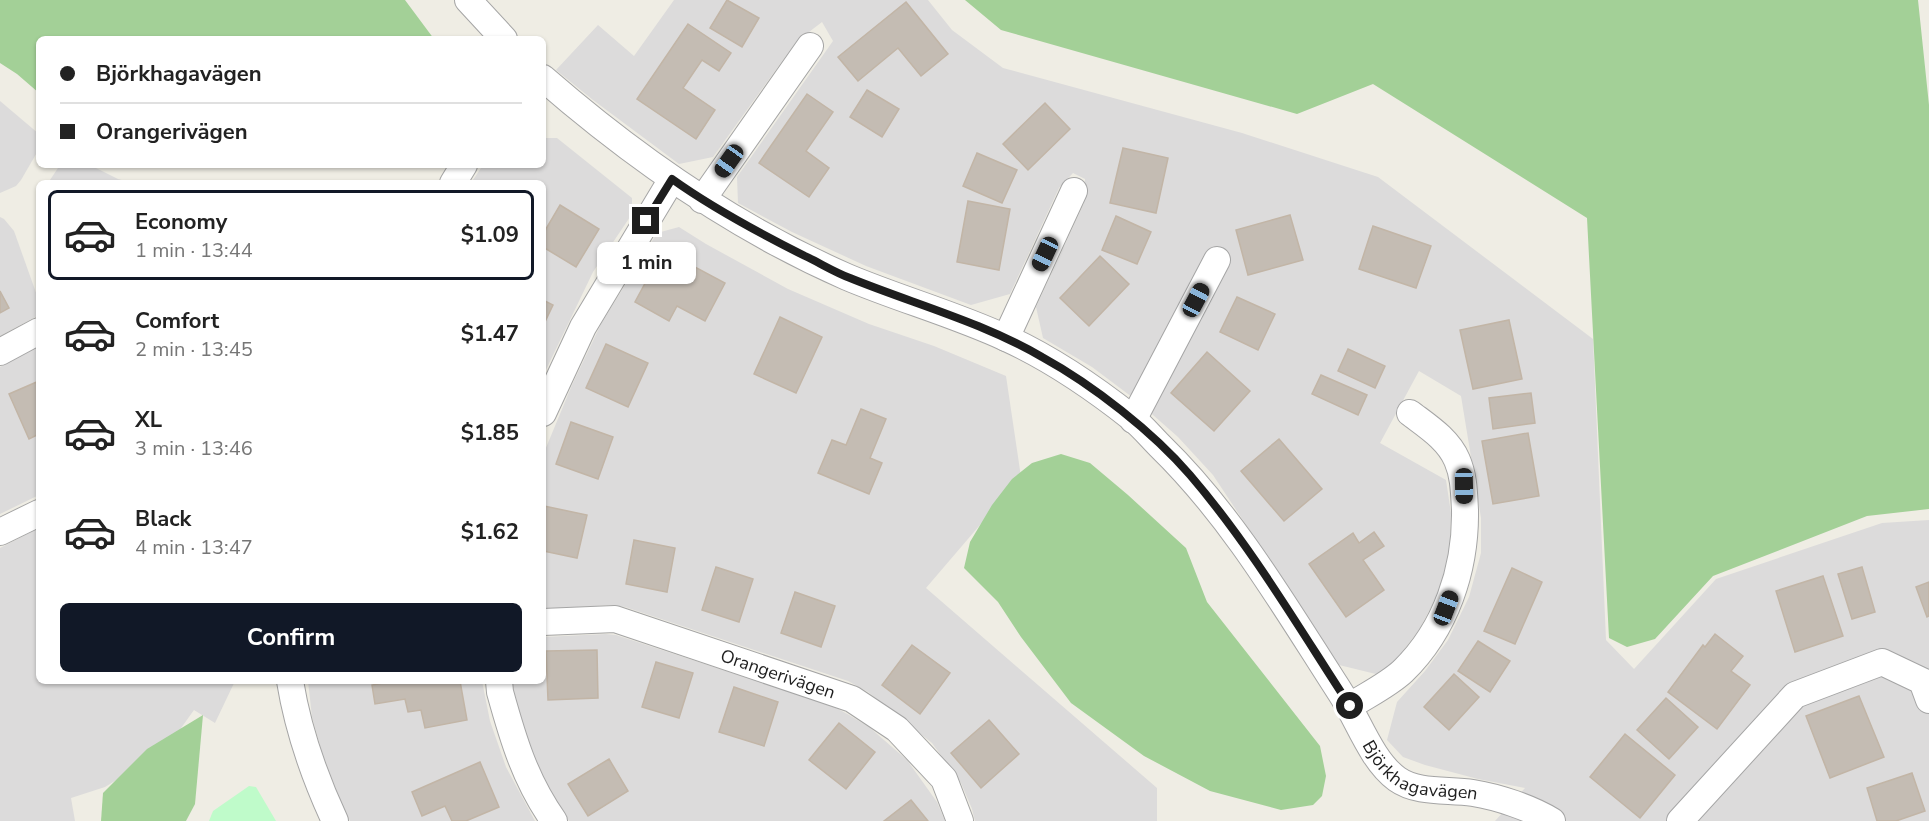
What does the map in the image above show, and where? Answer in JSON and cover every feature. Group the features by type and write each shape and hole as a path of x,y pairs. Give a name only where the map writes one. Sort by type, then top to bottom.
{"street":[{"path":"468,0 501,36"},
{"path":"702,200 810,46"},
{"name":"Björkhagavägen","path":"546,81 589,118 672,179 702,200 767,238 847,277 1006,338 1044,357 1133,420 1189,474 1239,537 1350,706 1381,765 1398,780 1416,788 1479,794 1532,809 1552,821"},
{"path":"546,407 583,327 672,179"},
{"path":"1006,338 1074,191"},
{"path":"1133,420 1218,260"},
{"path":"0,352 36,333"},
{"path":"1350,706 1401,673 1428,642 1446,608 1459,574 1465,537 1464,486 1457,460 1443,439 1410,412"},
{"path":"0,532 36,514"},
{"name":"Orangerivägen","path":"546,622 615,619 852,699 897,729 944,779 960,821"},
{"path":"1680,821 1795,695 1882,662 1922,681 1929,700"},
{"path":"291,684 306,750 335,821"},
{"path":"499,684 518,754 543,805 554,821"}],"shaded area":[{"path":"674,0 928,0 952,30 1003,68 1242,133 1378,177 1593,339 1606,640 1634,669 1716,579 1882,523 1929,520 1929,821 1495,821 1525,788 1425,765 1403,757 1387,740 1397,702 1425,671 1448,640 1469,597 1481,553 1481,518 1461,396 1419,371 1380,443 1446,480 1451,513 1450,547 1440,590 1419,630 1399,656 1380,675 1339,665 1213,475 1178,437 1136,400 1092,367 1043,338 1036,307 1084,203 1085,179 1073,173 1059,188 1010,294 971,305 866,266 792,232 738,203 737,177 833,41 822,22 796,42 713,157 679,164 556,70 598,25 634,56"},
{"path":"0,101 36,131 36,154 16,186 0,193"},
{"path":"546,138 557,138 632,198 632,214 593,272 546,370 546,180 473,180 481,168 546,168"},
{"path":"58,168 96,168 122,180 50,180"},
{"path":"0,217 14,231 36,293 36,317 0,336"},
{"path":"679,227 788,289 869,324 934,346 1006,376 1021,477 926,588 1157,788 1157,821 975,821 961,783 932,743 868,692 848,681 625,607 613,605 546,609 546,448 601,324 657,233"},
{"path":"36,348 36,496 0,514 0,367"},
{"path":"36,530 36,684 234,684 215,723 194,710 176,735 154,757 105,787 71,798 75,821 0,821 0,548"},
{"path":"616,635 831,705 869,727 907,760 937,802 945,821 569,821 546,784 527,741 513,684 546,684 546,637"},
{"path":"308,684 483,684 490,721 506,767 535,821 350,821 331,785 312,717"}],"green space":[{"path":"0,0 405,0 432,36 36,36 36,90 0,63"},
{"path":"965,0 1918,0 1929,105 1929,509 1867,516 1713,576 1655,639 1627,647 1609,638 1587,218 1373,84 1297,114 1001,30"},
{"path":"1061,454 1090,463 1186,548 1207,602 1320,746 1326,776 1322,796 1313,805 1281,810 1210,791 1144,756 1071,703 1021,637 998,602 964,568 970,542 992,505 1012,479 1032,463"},
{"path":"203,715 195,804 186,821 101,821 103,793 147,749"},
{"path":"249,786 256,787 276,821 209,821 213,811"}],"building":[{"path":"727,0 759,18 742,47 710,28"},
{"path":"906,2 948,54 921,76 898,48 858,81 838,57"},
{"path":"688,24 731,53 719,71 702,60 683,88 715,110 696,139 637,99"},
{"path":"867,90 899,109 882,137 850,117"},
{"path":"807,94 833,112 806,151 829,168 809,197 759,163"},
{"path":"1045,103 1070,129 1028,170 1003,144"},
{"path":"1123,148 1168,158 1156,213 1110,203"},
{"path":"977,153 1017,170 1002,203 963,186"},
{"path":"968,201 1010,209 999,270 957,262"},
{"path":"560,205 599,229 576,267 546,249 546,229"},
{"path":"1290,215 1303,260 1248,275 1236,230"},
{"path":"1116,216 1151,232 1137,264 1102,250"},
{"path":"1373,226 1431,246 1416,288 1359,269"},
{"path":"663,250 725,283 705,321 677,306 669,321 635,302"},
{"path":"1100,256 1129,284 1089,326 1060,298"},
{"path":"0,291 9,308 0,313"},
{"path":"1237,297 1275,314 1258,350 1220,332"},
{"path":"546,302 553,305 546,320"},
{"path":"780,317 822,337 796,393 754,374"},
{"path":"1509,320 1522,379 1473,389 1460,330"},
{"path":"606,344 648,363 628,407 586,388"},
{"path":"1348,349 1385,366 1375,388 1338,371"},
{"path":"1207,352 1250,391 1214,431 1171,393"},
{"path":"1321,375 1367,395 1358,415 1312,394"},
{"path":"36,382 36,436 29,439 9,394"},
{"path":"1531,393 1535,423 1493,429 1489,398"},
{"path":"861,409 886,419 870,458 882,463 869,494 818,473 832,440 846,445"},
{"path":"571,422 613,437 598,479 556,464"},
{"path":"1528,433 1539,496 1493,504 1482,441"},
{"path":"1279,439 1322,489 1284,521 1241,471"},
{"path":"546,506 587,515 577,558 546,552"},
{"path":"1374,532 1384,546 1363,560 1384,590 1346,617 1309,564 1353,533 1359,543"},
{"path":"634,540 675,548 667,592 626,584"},
{"path":"716,567 753,579 739,622 702,610"},
{"path":"1862,567 1875,612 1852,619 1838,574"},
{"path":"1512,568 1542,582 1515,644 1484,631"},
{"path":"1823,576 1843,636 1795,652 1776,591"},
{"path":"1929,582 1929,616 1927,617 1916,587"},
{"path":"795,592 835,606 821,647 781,633"},
{"path":"1715,634 1743,656 1731,671 1750,685 1717,729 1668,692 1703,645 1705,647"},
{"path":"1478,641 1510,661 1490,692 1458,671"},
{"path":"912,645 950,673 920,714 882,685"},
{"path":"597,650 598,698 548,700 546,651"},
{"path":"656,662 693,673 679,718 642,707"},
{"path":"1454,674 1479,697 1449,730 1424,707"},
{"path":"461,684 467,720 425,728 421,710 408,712 405,699 375,704 372,685"},
{"path":"734,687 778,702 764,746 719,732"},
{"path":"1859,696 1884,757 1830,778 1806,716"},
{"path":"1666,698 1698,727 1669,759 1637,730"},
{"path":"989,720 1019,754 981,788 951,753"},
{"path":"839,723 875,752 846,789 809,760"},
{"path":"1625,734 1675,775 1640,818 1590,777"},
{"path":"609,759 628,791 588,816 568,784"},
{"path":"480,762 499,807 466,821 452,821 445,806 422,816 412,792"},
{"path":"1912,773 1925,811 1896,821 1877,821 1867,788"},
{"path":"911,800 928,821 884,821"}],"route":[{"path":"646,221 672,179 702,200 767,238 847,277 1006,338 1044,357 1133,420 1189,474 1239,537 1350,706"}]}
